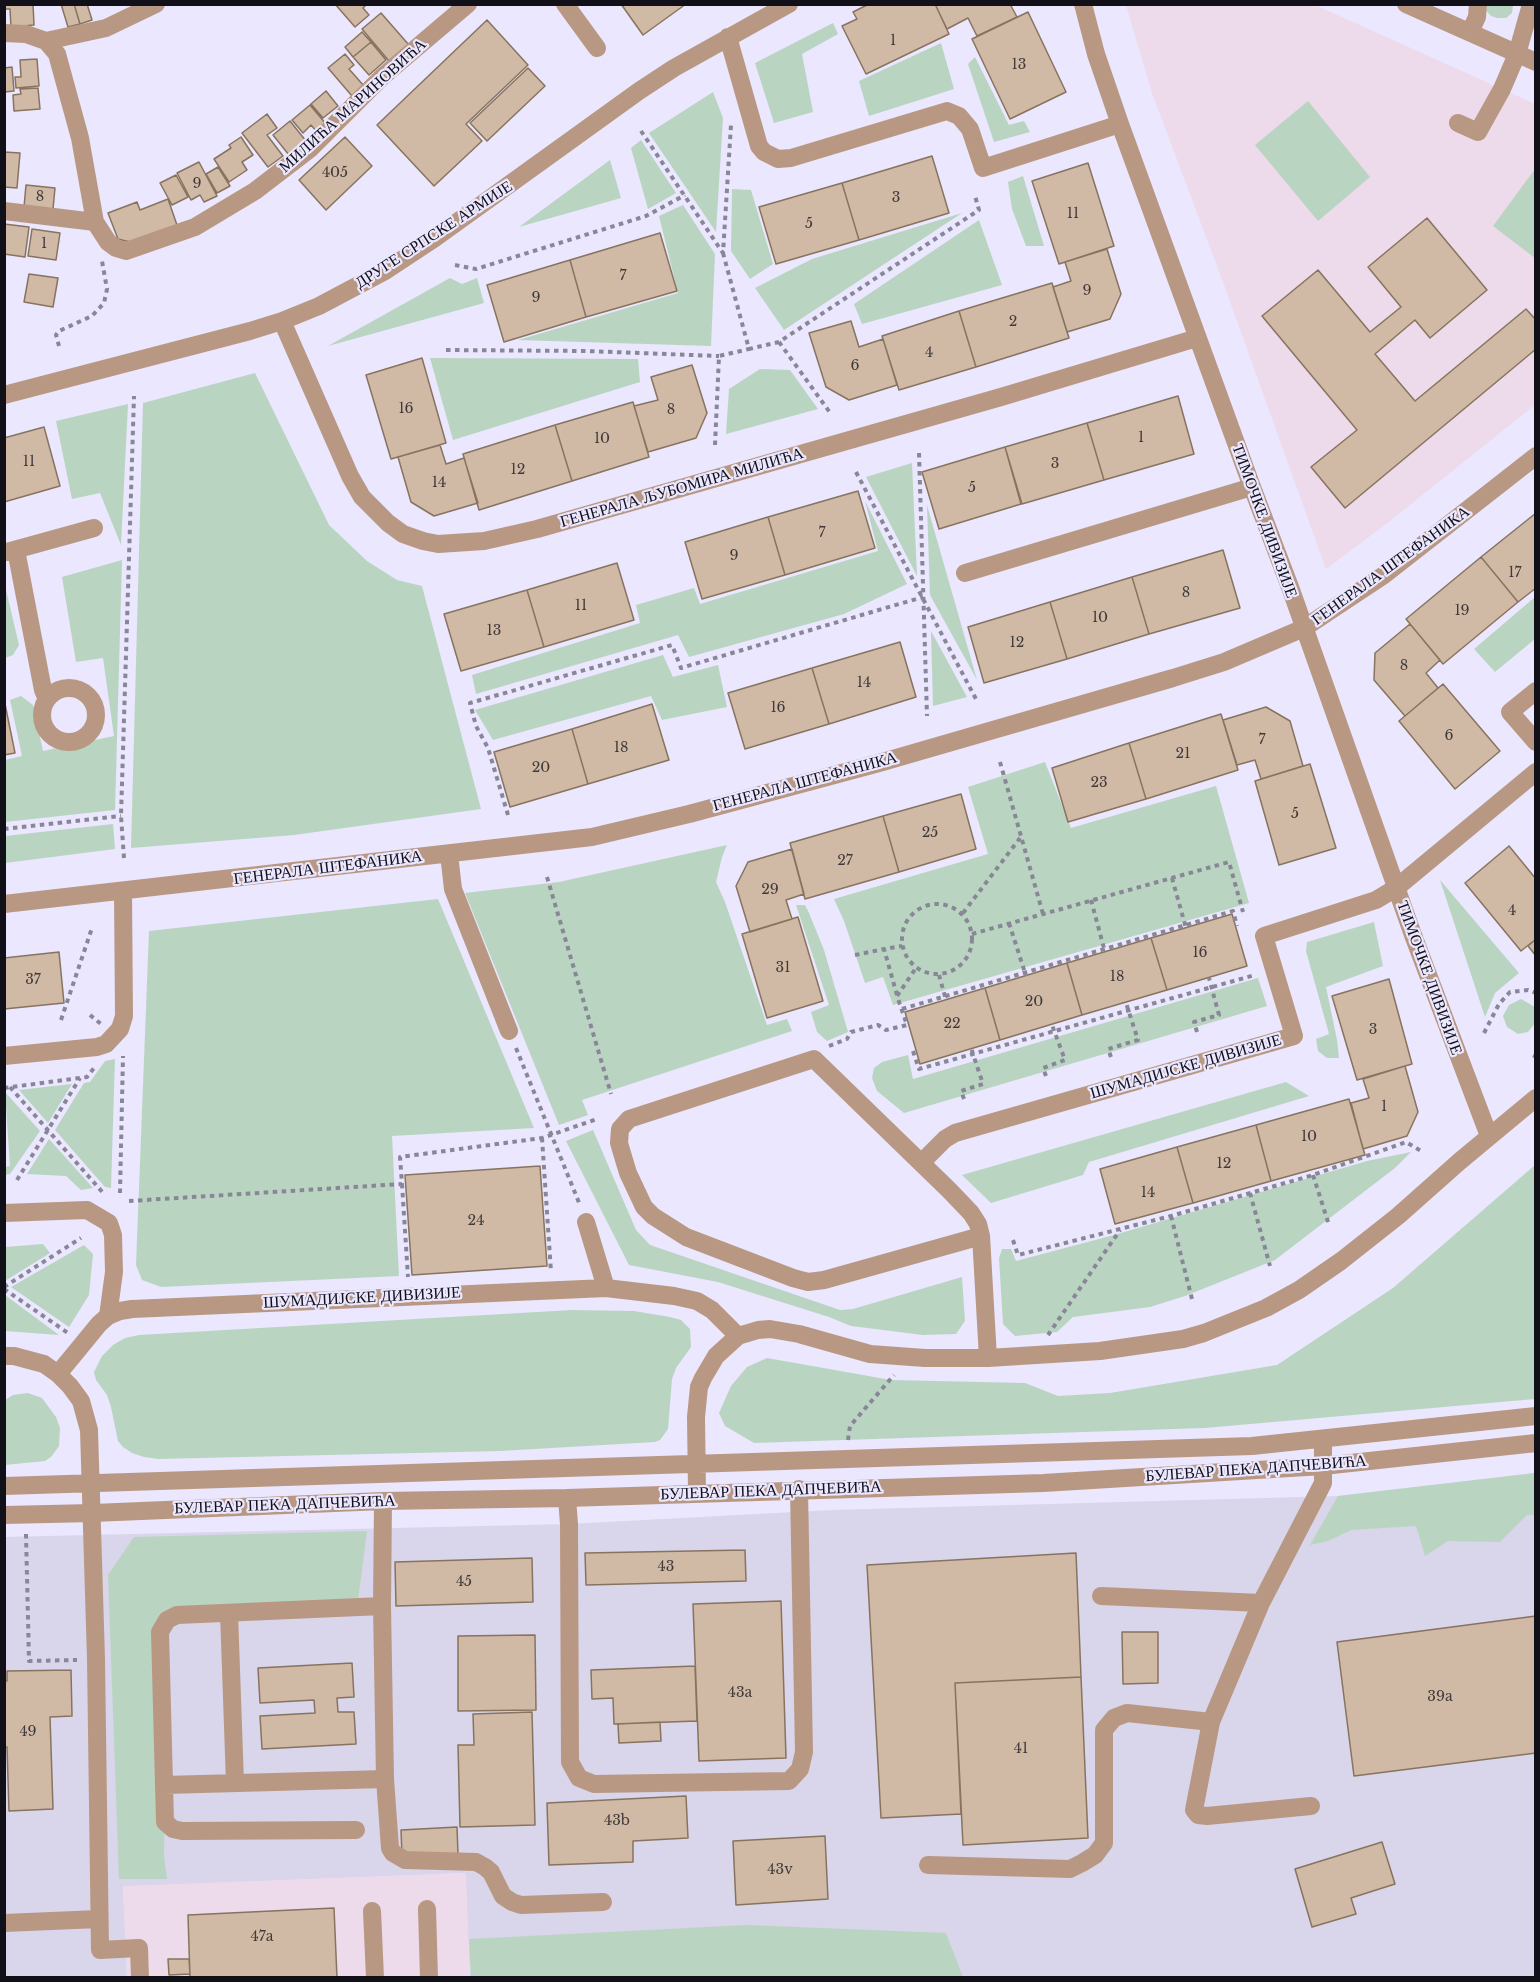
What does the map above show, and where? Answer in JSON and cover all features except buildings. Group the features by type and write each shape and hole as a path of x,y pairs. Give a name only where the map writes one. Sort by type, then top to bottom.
{"street":[{"path":"4,33 26,34 46,41 106,28 156,4"},
{"name":"МИЛИЋА МАРИНОВИЋА","path":"46,41 57,54 80,138 95,222 108,242 126,251 195,227 255,191 311,148 382,77 468,4"},
{"path":"565,4 597,48"},
{"name":"ДРУГЕ СРПСКЕ АРМИЈЕ","path":"4,395 282,321 319,306 385,271 479,207 639,91 728,37 789,4"},
{"name":"ТИМОЧКЕ ДИВИЗИЈЕ","path":"1083,4 1094,47 1120,124 1197,339 1304,628 1396,888 1489,1136"},
{"path":"1406,4 1536,62"},
{"path":"1470,32 1477,17 1478,4"},
{"path":"1458,123 1478,132 1502,89 1517,54 1530,8 1536,9"},
{"path":"728,37 759,146 778,159 791,158 947,111 960,116 970,129 983,168 1120,124"},
{"path":"4,211 95,222"},
{"name":"ГЕНЕРАЛА ЉУБОМИРА МИЛИЋА","path":"282,321 350,476 362,497 388,524 403,534 438,544 484,541 537,529 1197,339"},
{"name":"ГЕНЕРАЛА ШТЕФАНИКА","path":"4,904 592,837 689,814 879,763 1173,678 1224,662 1304,628 1384,575 1536,456"},
{"path":"965,573 1252,488"},
{"path":"47,699 42,690 10,551 94,528"},
{"path":"1536,691 1510,712 1536,742"},
{"path":"1396,888 1536,772"},
{"path":"449,854 453,889 509,1031"},
{"name":"ШУМАДИЈСКЕ ДИВИЗИЈЕ","path":"921,1163 945,1139 955,1133 1294,1036 1264,936 1376,900 1396,888"},
{"path":"4,1056 97,1047 106,1044 120,1029 124,1016 123,892"},
{"path":"981,1236 824,1280 808,1282 793,1278 686,1237 653,1216 644,1207 632,1182 619,1143 620,1129 629,1119 814,1059 971,1213 978,1224 981,1236 988,1358"},
{"path":"697,1492 696,1409 702,1377 716,1356 738,1336 750,1331 770,1329 799,1334 870,1354 925,1358 988,1358 1100,1351 1204,1334 1250,1316 1299,1290 1365,1244 1536,1098"},
{"path":"4,1213 87,1210 109,1223 113,1234 114,1272 108,1316 58,1374"},
{"path":"586,1222 606,1288"},
{"name":"ШУМАДИЈСКЕ ДИВИЗИЈЕ","path":"108,1316 132,1309 606,1288 697,1301 712,1310 738,1336"},
{"path":"4,1356 27,1358 44,1364 58,1374 81,1401 89,1430 93,1513 100,1950 139,1948 140,1977"},
{"name":"БУЛЕВАР ПЕКА ДАПЧЕВИЋА","path":"4,1486 1252,1446 1536,1416"},
{"path":"1311,1806 1198,1815 1194,1810 1211,1722 1261,1603 1323,1483 1323,1439"},
{"name":"БУЛЕВАР ПЕКА ДАПЧЕВИЋА","path":"4,1515 383,1501 1042,1483 1323,1466 1536,1443"},
{"path":"567,1497 570,1762 579,1778 594,1784 789,1781 800,1769 804,1752 799,1489"},
{"path":"383,1501 382,1606 390,1848 405,1860 476,1862 491,1872 503,1896 521,1905 603,1902"},
{"path":"1101,1596 1261,1603"},
{"path":"357,1830 182,1832 173,1829 165,1822 160,1632 167,1620 177,1615 382,1606"},
{"path":"229,1613 235,1783"},
{"path":"928,1865 1070,1869 1095,1854 1104,1843 1104,1730 1114,1718 1127,1713 1211,1722"},
{"path":"164,1785 386,1779"},
{"path":"427,1909 429,1977"},
{"path":"372,1911 375,1977"},
{"path":"4,1923 99,1919"}],"path":[{"path":"723,253 732,115"},
{"path":"641,131 723,253 749,349"},
{"path":"455,265 476,269 646,216 685,195"},
{"path":"446,350 585,351 719,356 779,342 979,210 975,196"},
{"path":"59,346 56,335 98,311 104,303 107,289"},
{"path":"779,342 831,414"},
{"path":"715,445 719,356"},
{"path":"124,858 121,816 134,396"},
{"path":"919,453 927,716"},
{"path":"856,472 977,701"},
{"path":"508,815 488,748 476,726 470,704 672,645 681,668 923,597"},
{"path":"1000,762 1042,914"},
{"path":"4,829 121,816"},
{"path":"963,914 1021,838"},
{"path":"972,934 1230,862 1244,912"},
{"path":"547,877 611,1094"},
{"path":"1172,878 1186,927"},
{"path":"1091,900 1105,950"},
{"path":"935,903 950,905 963,914 972,934 972,946 968,957 960,966 939,975 916,968 905,955 902,946 902,931 908,917 920,907 935,903"},
{"path":"902,1009 1186,927 1233,911 1237,926"},
{"path":"1009,923 1025,974"},
{"path":"61,1020 92,928"},
{"path":"855,955 902,946"},
{"path":"825,1045 831,1047 847,1039 851,1032 878,1025 886,1030 907,1025 884,949"},
{"path":"897,996 916,968"},
{"path":"939,975 945,998"},
{"path":"913,1051 919,1069 972,1051 1254,975"},
{"path":"1197,1032 1194,1022 1219,1015 1209,978"},
{"path":"1484,1033 1499,1004 1510,992 1528,990 1536,993"},
{"path":"1111,1057 1108,1049 1138,1040 1126,1002"},
{"path":"90,1015 101,1025"},
{"path":"1046,1076 1043,1068 1065,1060 1052,1024"},
{"path":"964,1099 961,1091 983,1084 972,1051"},
{"path":"120,1193 123,1053"},
{"path":"4,1088 87,1077 97,1064"},
{"path":"523,1065 580,1203"},
{"path":"17,1180 80,1078"},
{"path":"10,1087 104,1194"},
{"path":"408,1281 400,1158 542,1138 597,1119"},
{"path":"542,1138 551,1274"},
{"path":"1013,1240 1018,1255 1171,1216 1313,1175 1406,1142 1420,1151"},
{"path":"1313,1175 1329,1225"},
{"path":"129,1201 402,1184"},
{"path":"1250,1192 1270,1266"},
{"path":"1171,1216 1192,1299"},
{"path":"1046,1338 1120,1229"},
{"path":"71,1335 4,1288 81,1238"},
{"path":"848,1445 850,1426 897,1372"},
{"path":"26,1532 29,1661 96,1659"}],"shaded area":[{"path":"1126,5 1315,5 1535,104 1535,405 1326,569 1152,93"},
{"path":"1535,1473 1535,1977 470,1977 465,1873 123,1887 127,1977 5,1977 4,1537 569,1524 833,1510 1338,1496"},
{"path":"466,1873 470,1977 127,1977 123,1886"}],"green space":[{"path":"1486,5 1513,5 1512,13 1506,18 1497,18 1491,16 1485,9"},
{"path":"833,23 838,34 802,54 813,112 774,123 755,63"},
{"path":"941,43 954,89 869,116 859,81"},
{"path":"975,57 1009,125 1024,121 1030,132 994,142 968,64"},
{"path":"713,92 723,118 716,232 649,133"},
{"path":"1308,101 1370,177 1318,221 1255,145"},
{"path":"641,140 676,193 648,209 631,148"},
{"path":"610,160 621,198 519,227"},
{"path":"1535,169 1536,258 1493,226"},
{"path":"1023,176 1044,246 1026,246 1012,209 1008,182"},
{"path":"732,189 751,190 773,264 750,279 731,251"},
{"path":"683,205 715,254 711,346 518,340 678,293 659,216"},
{"path":"962,213 784,330 755,288 812,259"},
{"path":"979,220 1002,285 862,324 854,304"},
{"path":"450,278 462,284 477,278 484,303 328,346"},
{"path":"430,358 638,359 640,382 453,440"},
{"path":"760,369 790,370 818,409 726,434 729,389"},
{"path":"255,373 329,525 367,561 397,580 422,586 481,809 294,835 131,848 143,403"},
{"path":"128,404 121,545 100,493 72,499 56,421"},
{"path":"912,463 917,576 866,477"},
{"path":"865,501 907,584 844,614 689,657 678,635 476,694 472,675 640,623 636,605 694,588 700,604 878,551"},
{"path":"927,505 977,680 930,595"},
{"path":"122,560 115,810 5,822 5,760 22,756 10,700 21,696 33,705 43,751 114,736 103,658 76,662 62,577"},
{"path":"6,590 19,645 13,655 5,658 4,591"},
{"path":"1535,597 1535,639 1495,672 1474,649"},
{"path":"931,631 967,697 933,706"},
{"path":"663,655 673,677 718,665 727,707 662,720 651,696 493,740 475,710"},
{"path":"1045,762 1071,828 1216,786 1249,903 893,1005 883,977 865,983 834,899 988,854 968,787"},
{"path":"113,824 115,849 5,863 5,836"},
{"path":"727,845 716,882 767,1025 787,1019 792,1031 582,1100 588,1115 559,1125 465,893 559,882"},
{"path":"1440,880 1519,973 1495,993 1485,1017"},
{"path":"438,899 534,1128 392,1136 399,1276 161,1287 142,1280 136,1265 149,931"},
{"path":"796,905 805,905 809,913 824,950 848,1032 827,1041 817,1032 811,1012 829,1005"},
{"path":"1374,922 1383,966 1326,987 1339,1058 1327,1058 1318,1051 1316,1039 1329,1034 1306,951 1307,942"},
{"path":"1258,978 1267,1006 904,1113 877,1091 872,1078 874,1068 882,1062 908,1055 913,1079"},
{"path":"1521,999 1535,1007 1535,1023 1528,1032 1518,1034 1507,1027 1503,1016 1509,1005"},
{"path":"115,1059 111,1188 105,1187 55,1130 84,1083 90,1082 105,1061"},
{"path":"1286,1082 1309,1096 1089,1162 1083,1175 991,1203 962,1175"},
{"path":"72,1084 48,1123 19,1090"},
{"path":"5,1092 40,1131 10,1174 5,1175 5,1167 10,1166"},
{"path":"593,1130 636,1230 650,1245 840,1310 853,1309 962,1277 965,1321 956,1334 923,1335 851,1326 718,1282 629,1265 566,1141"},
{"path":"49,1139 93,1188 81,1190 66,1176 27,1174"},
{"path":"1411,1152 1395,1168 1275,1260 1185,1296 1150,1307 1073,1317 1057,1332 1015,1336 1003,1324 999,1258 1002,1249 1011,1249 1016,1261 1114,1235 1367,1161"},
{"path":"1535,1165 1535,1399 1205,1428 754,1443 725,1426 719,1413 731,1386 747,1367 767,1358 891,1380 1025,1383 1058,1396 1110,1393 1277,1365 1393,1288"},
{"path":"43,1244 50,1253 5,1281 5,1247"},
{"path":"84,1245 93,1254 89,1295 69,1327 11,1287"},
{"path":"5,1295 59,1335 5,1331"},
{"path":"572,1310 634,1311 681,1320 690,1329 691,1347 676,1368 672,1379 668,1429 660,1440 500,1451 158,1459 132,1453 118,1441 107,1395 96,1380 94,1372 102,1356 113,1345 125,1338 139,1335"},
{"path":"28,1393 42,1398 56,1417 60,1428 59,1446 45,1461 5,1465 5,1400 13,1395"},
{"path":"1535,1473 1535,1515 1527,1515 1500,1542 1448,1541 1425,1556 1416,1526 1351,1530 1328,1541 1310,1545 1338,1496"},
{"path":"367,1531 357,1608 167,1620 164,1856 167,1879 119,1879 108,1575 134,1537"},
{"path":"747,1925 946,1933 963,1977 471,1977 469,1939"}]}
